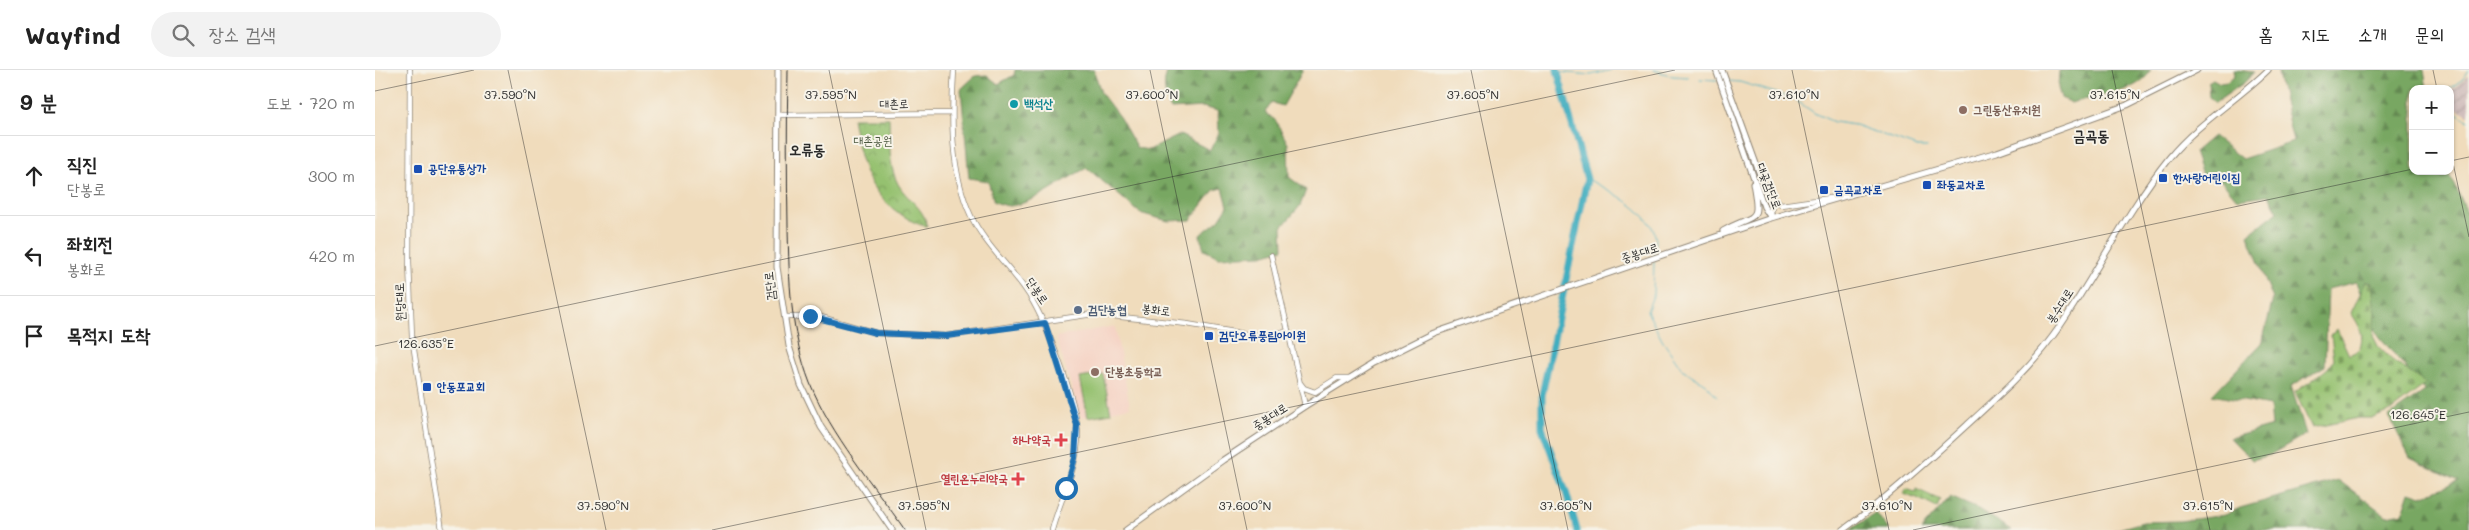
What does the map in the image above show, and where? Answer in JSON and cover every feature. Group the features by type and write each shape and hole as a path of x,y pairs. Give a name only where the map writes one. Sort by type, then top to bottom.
{"main road":[{"name":"검단로","path":"778,70 777,267 784,317 795,366 821,427 892,530"},
{"name":"대곶검단로","path":"1716,70 1727,92 1760,175 1771,205 1771,218"},
{"name":"대곶검단로","path":"1722,70 1752,173 1764,208 1771,218"},
{"name":"중봉대로","path":"1126,530 1223,460 1305,406 1393,352 1434,333 1771,218 1997,152 2127,105 2197,70"},
{"name":"봉수대로","path":"1843,530 1873,508 2021,375 2060,326 2143,192 2170,158 2194,131 2268,70"},
{"path":"1716,236 1731,226 1748,220 1757,212 1758,207 1752,173"}],"street":[{"name":"원당대로","path":"410,70 409,262 412,337 442,530"},
{"name":"단봉로","path":"953,70 951,113 957,169 971,216 982,234 1029,294 1045,323 1077,425 1075,458 1052,530"},
{"name":"대촌로","path":"778,115 951,113"},
{"path":"1760,175 1774,200 1781,204 1839,197"},
{"path":"1271,255 1305,406"},
{"name":"봉화로","path":"784,317 821,317 876,333 946,336 1045,323 1093,314 1187,324 1252,335 1288,332"},
{"path":"1299,382 1304,388 1315,392 1337,378 1350,378"}],"shaded area":[{"path":"2469,76 2469,115 2454,107 2454,88"},
{"name":"단봉초등학교","path":"1115,326 1130,407 1083,417 1080,415 1056,337"}],"green space":[{"path":"1015,70 1094,70 1101,93 1120,118 1137,148 1149,150 1180,135 1210,150 1219,133 1218,111 1203,107 1171,109 1165,90 1168,70 1303,70 1283,106 1272,103 1265,112 1276,121 1288,144 1289,177 1306,190 1300,206 1282,227 1283,249 1262,255 1219,257 1204,250 1200,235 1219,220 1228,206 1223,188 1214,190 1191,220 1168,221 1140,213 1087,168 1029,201 1010,206 994,202 988,181 969,178 961,89 975,76 987,75 998,84 1014,75"},
{"path":"2151,70 2145,78 2126,89 2071,103 2061,98 2058,88 2059,71"},
{"path":"2234,70 2254,72 2245,82 2215,103 2209,97 2208,82 2213,79 2220,83 2227,82 2235,75"},
{"path":"2280,70 2424,70 2426,85 2409,85 2409,175 2449,175 2469,217 2469,530 2115,530 2143,522 2180,521 2225,515 2240,508 2338,480 2387,516 2403,513 2410,492 2422,496 2459,481 2410,458 2389,416 2425,391 2375,331 2356,282 2328,289 2325,366 2291,386 2306,434 2270,455 2252,460 2230,438 2272,426 2270,406 2212,395 2262,343 2273,299 2248,235 2278,211 2269,195 2237,199 2222,181 2202,175 2194,152 2213,136 2242,159 2293,142 2278,73"},
{"name":"대촌공원","path":"852,118 889,118 890,152 895,177 902,190 919,209 927,226 920,225 902,215 880,196 872,185 861,160"},
{"path":"2366,281 2372,283 2375,313 2373,336 2378,346 2392,360 2426,384 2389,412 2373,418 2358,418 2312,428 2295,392 2328,368 2334,359 2331,335 2337,329 2349,355 2359,350 2362,340 2361,331 2351,313"},
{"path":"1103,374 1111,413 1088,417 1080,378"},
{"path":"1906,489 1915,492 1916,489 1940,500 1937,508 1915,497 1904,494"},
{"path":"1950,497 1978,509 2012,530 1921,530"},
{"path":"1876,513 1889,530 1850,530"}],"waterway":[{"path":"1557,70 1587,179 1542,395 1542,428 1566,492 1577,530"},
{"path":"1558,72 1591,75 1611,70"},
{"path":"1654,70 1673,76 1688,77"},
{"path":"2454,85 2463,79 2469,70"},
{"path":"1700,79 1717,80"},
{"path":"1728,81 1740,82 1794,99 1816,114 1834,122 1855,125 1917,147 1927,147"},
{"path":"2454,112 2469,121"},
{"path":"1587,179 1627,201 1645,217 1656,237 1654,255"},
{"path":"1654,261 1653,296 1647,311 1662,340 1682,369 1707,385 1717,397"}],"tram line":[{"path":"788,70 789,266 792,306 803,364 810,383 829,421 853,459 905,530"}],"place":[{"name":"백석산","path":"1014,104"},
{"name":"그린동산유치원","path":"1963,110"},
{"name":"공단유통상가","path":"418,169"},
{"name":"한사랑어린이집","path":"2163,178"},
{"name":"좌동교차로","path":"1927,185"},
{"name":"금곡교차로","path":"1824,190"},
{"name":"검단농협","path":"1078,310"},
{"name":"검단오류풍림아이원","path":"1209,336"},
{"name":"단봉초등학교","path":"1095,372"},
{"name":"안동포교회","path":"427,387"},
{"name":"하나약국","path":"1061,440"},
{"name":"열린온누리약국","path":"1018,479"}],"district":[{"name":"금곡동","path":"2091,136"},
{"name":"오류동","path":"807,150"}],"route":[{"path":"810,316 821,317 876,333 946,336 1045,323 1077,425 1078,438 1075,458 1066,488"}]}
